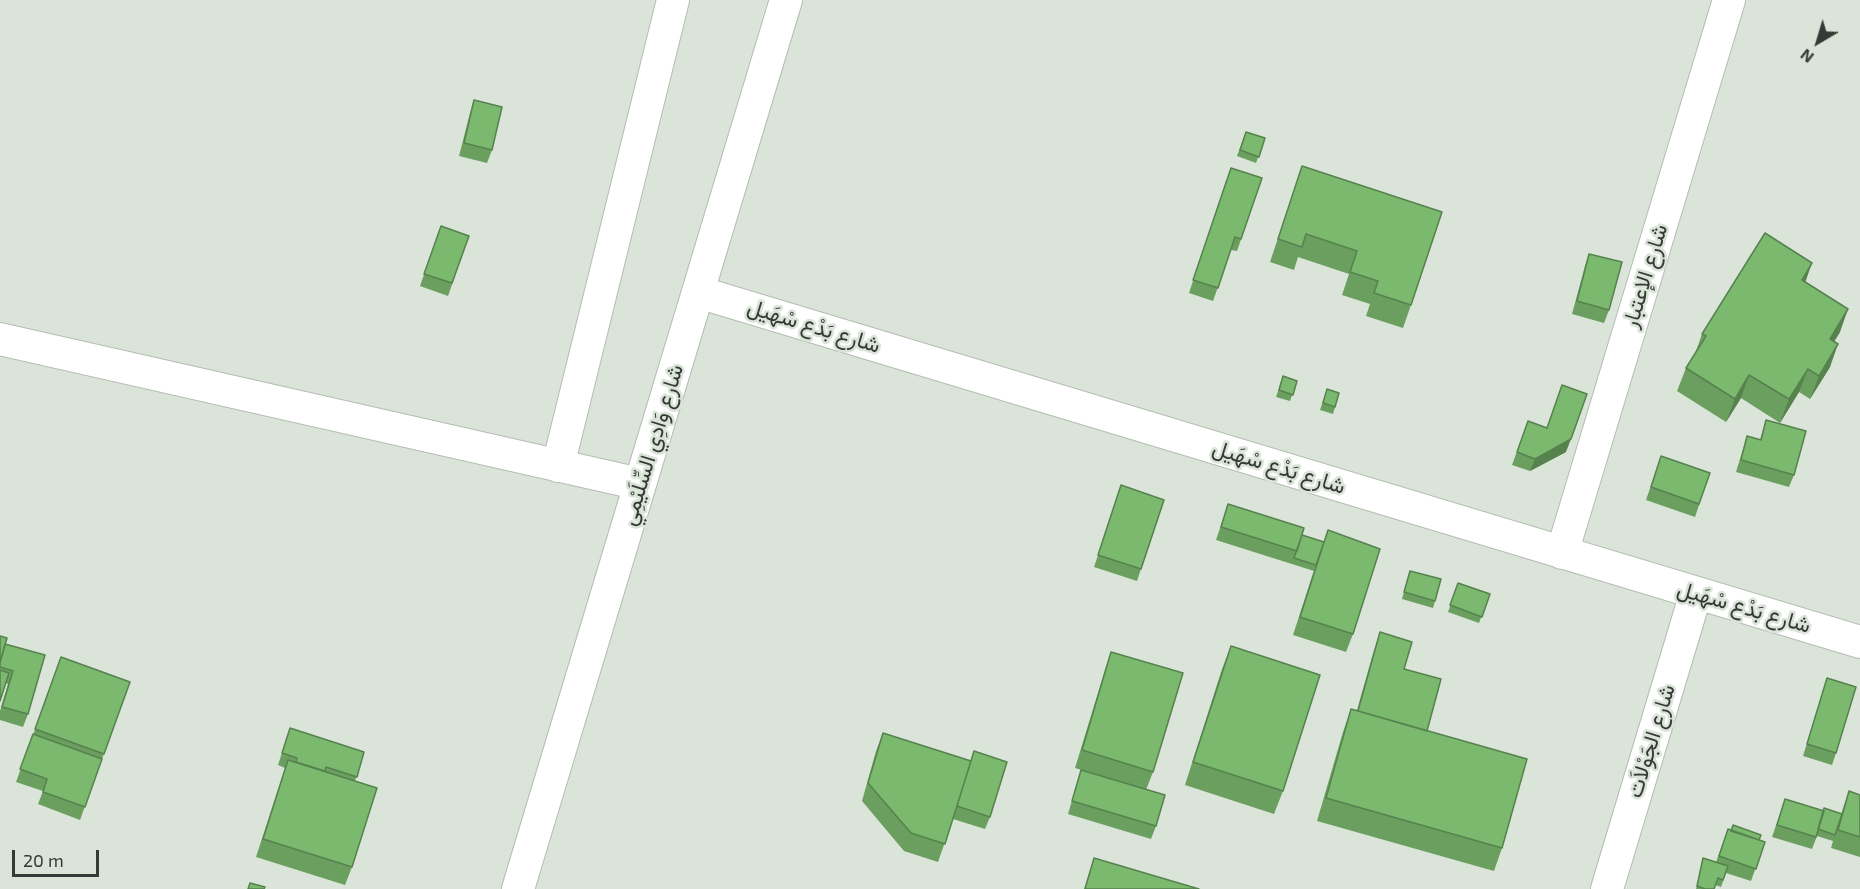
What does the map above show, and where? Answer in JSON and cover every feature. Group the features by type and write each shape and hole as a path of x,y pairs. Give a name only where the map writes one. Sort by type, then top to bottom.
{"street":[{"path":"558,466 673,0"},
{"name":"شارع وَادِي السِّلَيْمِي","path":"518,889 786,0"},
{"name":"شارع الإعتبار","path":"1562,553 1729,0"},
{"name":"شارع بَدْع سْهَيل","path":"698,292 1860,642"},
{"path":"0,339 640,484"},
{"name":"شارع الجَوْلاَت","path":"1607,889 1696,593"}],"building":[{"path":"474,100 502,107 492,150 464,143"},
{"path":"1246,132 1265,138 1259,157 1240,150"},
{"path":"1302,166 1442,212 1411,305 1374,293 1378,281 1350,272 1357,251 1306,234 1302,247 1278,239"},
{"path":"1231,168 1262,178 1241,239 1235,237 1218,288 1193,280"},
{"path":"441,226 469,236 452,283 424,274"},
{"path":"1765,233 1812,263 1802,280 1848,309 1830,339 1838,344 1819,376 1808,369 1789,399 1749,375 1735,399 1686,368 1706,336 1702,334"},
{"path":"1589,254 1622,262 1609,310 1577,301"},
{"path":"1283,376 1297,381 1293,395 1279,390"},
{"path":"1562,385 1587,394 1571,439 1535,459 1517,452 1528,421 1547,428"},
{"path":"1327,389 1339,393 1335,407 1323,403"},
{"path":"1766,420 1806,431 1794,475 1741,460 1747,436 1761,440"},
{"path":"1661,456 1710,473 1699,504 1651,487"},
{"path":"1121,485 1164,500 1141,569 1098,555"},
{"path":"1228,504 1304,528 1297,551 1221,527"},
{"path":"1328,530 1380,549 1353,634 1300,617"},
{"path":"1302,535 1324,542 1316,565 1294,558"},
{"path":"1410,571 1441,579 1435,601 1404,592"},
{"path":"1458,583 1490,594 1482,617 1450,605"},
{"path":"1380,632 1412,642 1404,669 1441,679 1427,731 1358,711"},
{"path":"0,636 7,638 0,663"},
{"path":"5,644 45,655 28,714 2,707 13,671 0,667"},
{"path":"1231,646 1320,675 1283,791 1193,762"},
{"path":"1111,652 1183,673 1153,772 1082,750"},
{"path":"61,657 130,682 104,754 35,729"},
{"path":"0,670 9,673 0,701"},
{"path":"1827,678 1856,687 1836,753 1807,744"},
{"path":"1351,709 1527,759 1502,848 1326,798"},
{"path":"290,728 364,752 357,777 326,767 325,771 296,762 297,758 282,753"},
{"path":"883,733 971,761 945,844 911,833 868,783"},
{"path":"33,734 102,759 85,807 43,792 47,779 20,769"},
{"path":"974,751 1007,762 990,817 957,806"},
{"path":"288,760 377,788 352,867 263,839"},
{"path":"1081,770 1165,795 1156,826 1072,801"},
{"path":"1849,791 1860,795 1860,837 1838,830"},
{"path":"1785,799 1824,811 1816,837 1777,825"},
{"path":"1824,808 1842,814 1835,835 1818,829"},
{"path":"1733,825 1761,835 1759,840 1731,831"},
{"path":"1728,829 1765,842 1756,869 1719,856"},
{"path":"1094,858 1199,889 1085,889"},
{"path":"1703,858 1728,866 1723,880 1718,878 1714,889 1697,886"},
{"path":"250,883 265,887 264,889 248,889"}]}
